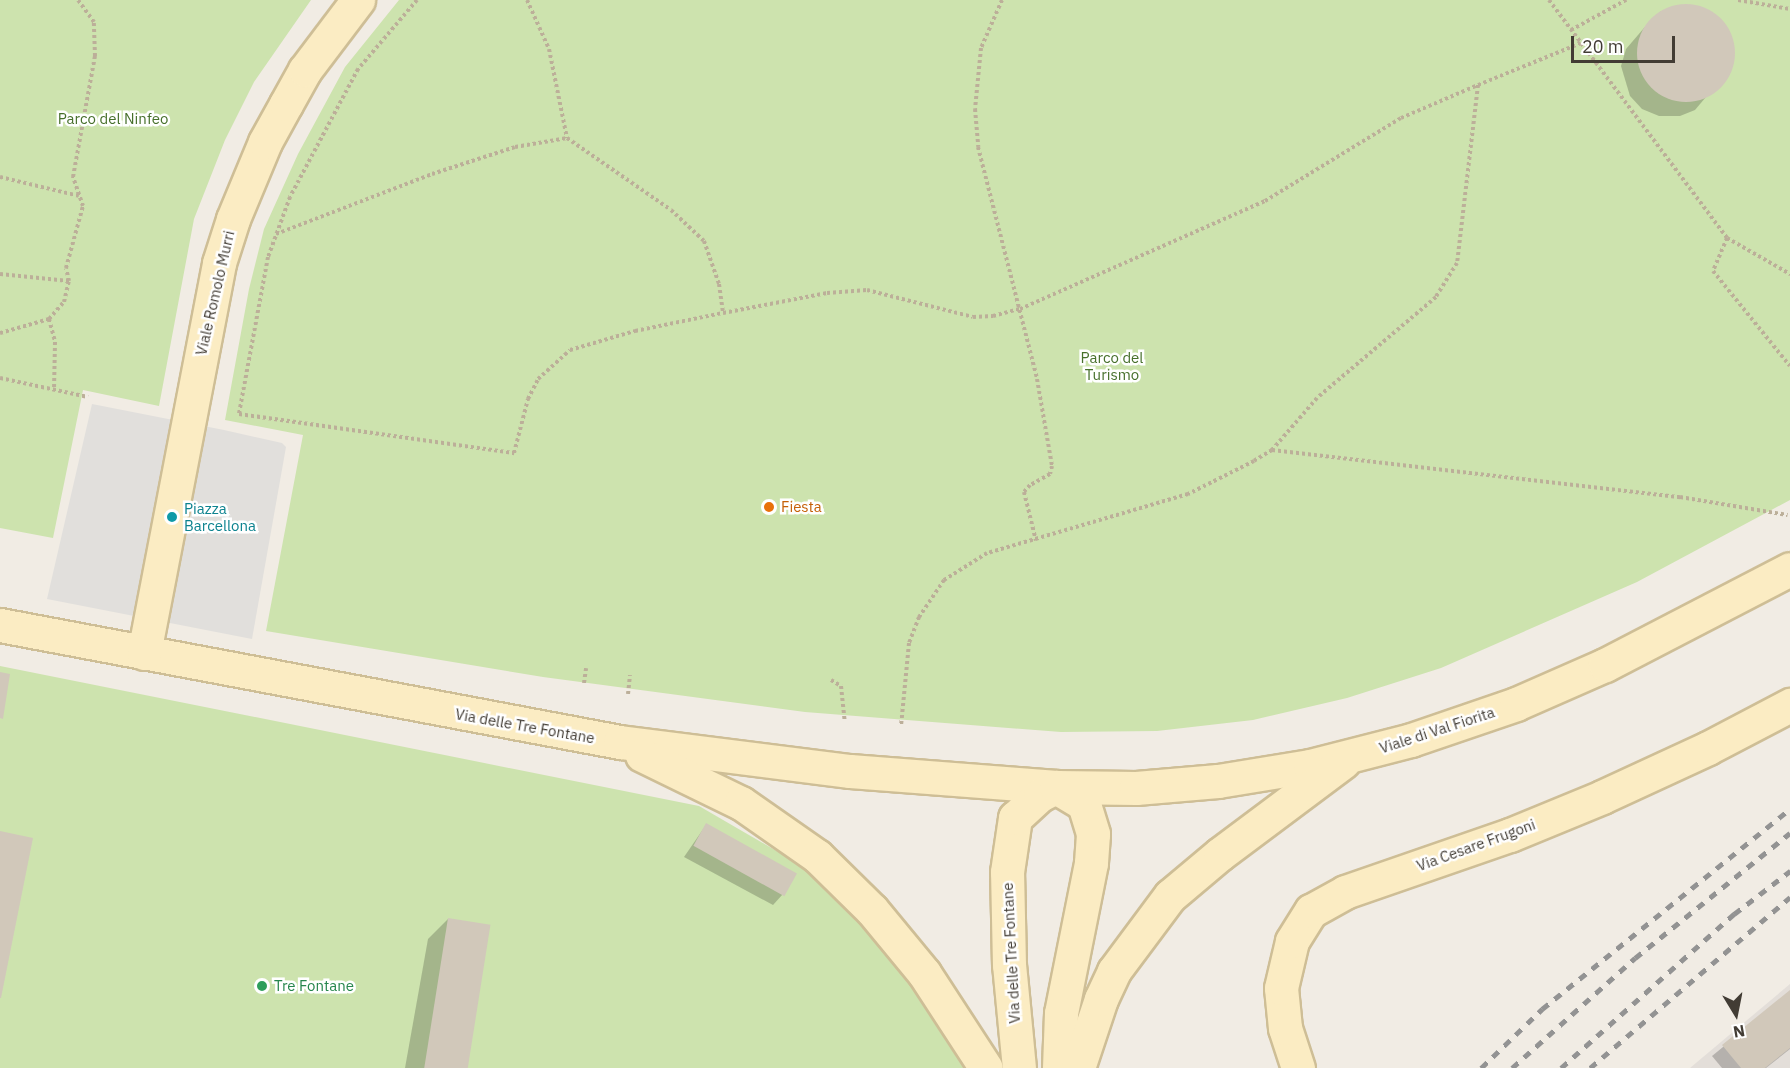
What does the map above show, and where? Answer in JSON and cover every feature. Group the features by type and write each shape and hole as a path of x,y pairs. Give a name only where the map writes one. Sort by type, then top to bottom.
{"main road":[{"name":"Viale Romolo Murri","path":"144,653 190,404 219,263 249,177 305,70 358,0"},
{"name":"Viale di Val Fiorita","path":"1056,787 1185,785 1280,772 1411,740 1516,704 1656,641 1790,569"},
{"name":"Via delle Tre Fontane","path":"0,625 620,742 901,776 1056,787 1084,804 1093,834 1061,1013 1059,1068"},
{"name":"Via Cesare Frugoni","path":"1298,1068 1283,1022 1281,988 1292,940 1311,911 1345,892 1510,835 1602,797 1701,752 1790,705"},
{"path":"620,742 741,803 817,856 872,910 924,973 986,1068"},
{"path":"1078,1068 1101,999 1114,971 1170,896 1220,854 1352,755"},
{"name":"Via delle Tre Fontane","path":"1019,1068 1006,915 1011,831 1024,807 1056,787"}],"path":[{"path":"0,333 49,319 64,303 69,281 66,268 83,206 73,177 95,56 94,22 78,0"},
{"path":"417,0 358,69 295,187 276,234 255,315 239,414 514,453 528,399 538,379 570,350 613,337 828,293 867,290 973,317 1020,309 1265,201 1401,118 1581,43"},
{"path":"527,0 549,50 567,138 670,210 704,241 719,284 723,313"},
{"path":"1002,0 981,48 975,109 978,147 1020,309 1052,466 1050,474 1030,485 1024,492 1036,541"},
{"path":"1549,0 1727,238 1790,274"},
{"path":"1571,30 1626,0"},
{"path":"1738,0 1790,9"},
{"path":"901,726 909,642 930,598 944,580 966,564 987,553 1036,541 1188,494 1272,450 1317,398 1447,284 1457,262 1465,211 1478,86"},
{"path":"276,234 432,174 515,147 567,138"},
{"path":"0,177 80,196"},
{"path":"1727,238 1713,271 1790,366"},
{"path":"0,274 69,281"},
{"path":"49,319 55,342 54,391"},
{"path":"0,378 88,397"},
{"path":"1272,450 1680,497 1787,515"},
{"path":"584,683 586,668"},
{"path":"628,694 630,675"},
{"path":"831,680 841,686 845,722"}],"shaded area":[{"name":"Piazza Barcellona","path":"92,404 224,430 282,443 286,447 252,639 47,599"},
{"path":"1790,984 1790,1068 1690,1068"}],"green space":[{"name":"Parco del Ninfeo","path":"0,0 311,0 254,82 225,140 194,219 159,406 83,390 53,538 0,528"},
{"name":"Parco del Turismo","path":"399,0 1790,0 1790,500 1637,582 1441,668 1347,698 1253,720 1157,731 1061,732 805,712 543,677 266,631 303,435 225,420 249,289 264,229 298,154 345,67"},
{"path":"0,666 699,806 823,878 901,964 967,1068 0,1068"}],"building":[{"path":"1686,4 1705,8 1721,18 1731,34 1735,53 1731,72 1721,88 1705,98 1686,102 1667,98 1651,88 1641,72 1637,53 1641,34 1651,18 1667,8"},
{"path":"0,672 10,674 3,719 0,718"},
{"path":"706,823 797,873 784,896 693,846"},
{"path":"0,831 33,838 1,998 0,998"},
{"path":"448,918 490,925 468,1068 424,1068"},
{"path":"1790,990 1790,1048 1765,1068 1741,1068 1722,1045"}],"railway":[{"path":"1481,1068 1542,1009 1790,809"},
{"path":"1512,1068 1635,958 1790,833"},
{"path":"1561,1068 1734,914 1790,871"},
{"path":"1590,1068 1790,897"}],"place":[{"name":"Fiesta","path":"769,507"},
{"name":"Piazza Barcellona","path":"172,517"},
{"name":"Tre Fontane","path":"262,986"}]}
